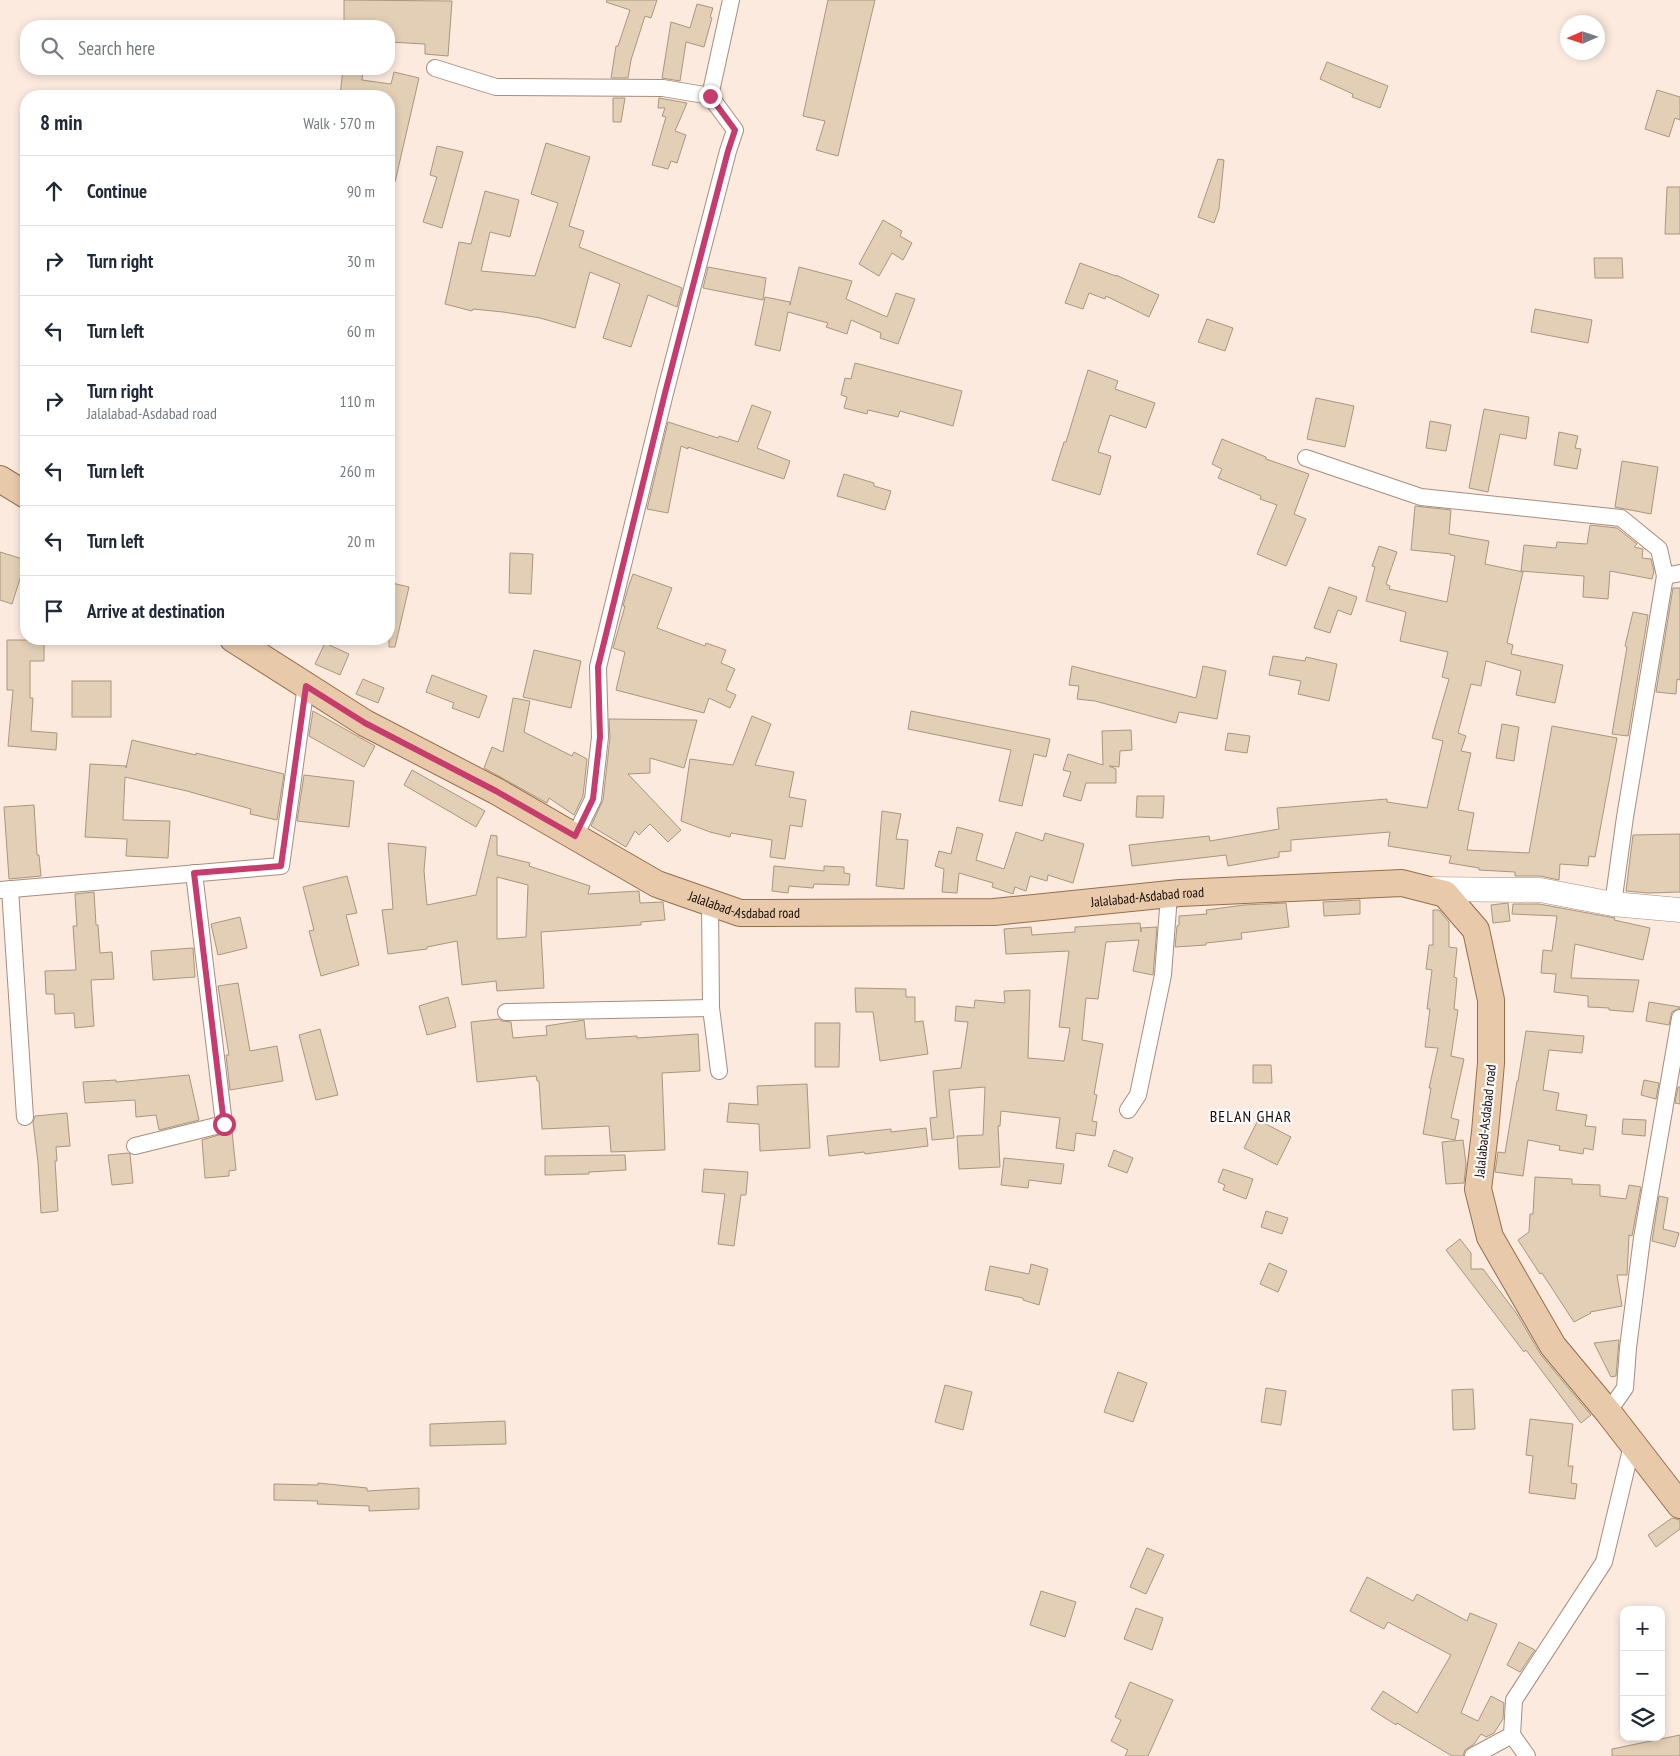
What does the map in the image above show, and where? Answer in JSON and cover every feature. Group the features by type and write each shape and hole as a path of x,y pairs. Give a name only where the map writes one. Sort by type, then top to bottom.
{"main road":[{"path":"0,479 20,491"},
{"name":"Jalalabad-Asdabad road","path":"242,645 365,723 496,791 658,884 740,913 994,912 1169,894 1402,883 1445,894 1476,930 1491,1000 1492,1063 1478,1189 1490,1237 1553,1346 1608,1412 1680,1504"}],"street":[{"path":"710,96 731,0"},
{"path":"435,68 496,87 663,88 710,96 735,130 665,393 598,667 600,737 593,799 575,836"},
{"path":"1306,458 1421,497 1621,518 1659,550 1673,574 1625,817 1613,904"},
{"path":"25,1117 5,889 281,866 306,686"},
{"path":"135,1146 224,1124 194,873"},
{"path":"1425,889 1540,890 1613,904 1680,910"},
{"path":"1128,1110 1138,1095 1163,975 1169,894"},
{"path":"710,903 711,1008 719,1071"},
{"path":"506,1012 711,1008"},
{"path":"1608,1412 1625,1388 1628,1348 1642,1238 1680,1018"},
{"path":"1527,1756 1512,1734 1514,1700 1604,1562 1632,1445"},
{"path":"1473,1756 1512,1734"}],"building":[{"path":"344,0 452,1 448,56 425,54 425,44 395,42 395,20 344,20"},
{"path":"607,0 657,0 651,18 645,16 631,60 628,78 611,78 616,46 618,46 630,10 606,2"},
{"path":"828,0 875,0 838,156 816,150 825,121 803,116"},
{"path":"697,4 713,8 704,47 686,42 680,81 662,78 671,22 690,28"},
{"path":"1327,62 1388,86 1380,108 1352,97 1353,94 1320,79"},
{"path":"395,72 419,78 395,182 395,90 341,90 342,75 362,75 362,80 391,84"},
{"path":"1657,90 1680,97 1680,120 1675,118 1669,137 1645,129"},
{"path":"613,98 625,98 621,122 613,122"},
{"path":"659,98 687,103 675,131 686,135 677,163 671,161 668,169 652,165 666,117 662,116 665,108 658,108"},
{"path":"546,143 590,157 569,226 584,231 579,247 682,288 677,307 648,295 631,347 603,338 620,284 590,272 575,328 540,318 503,312 473,309 472,311 445,304 459,242 471,244 485,191 519,200 510,237 490,232 481,271 535,276 558,203 531,194"},
{"path":"437,146 463,152 442,228 423,222 437,177 430,175"},
{"path":"1218,159 1224,160 1219,209 1214,223 1198,217"},
{"path":"1667,187 1680,187 1680,234 1665,234"},
{"path":"883,220 902,231 900,236 912,243 903,260 892,253 879,276 859,264"},
{"path":"1594,258 1622,258 1623,278 1595,278"},
{"path":"1080,263 1116,275 1159,295 1149,317 1106,296 1105,299 1089,293 1083,309 1065,303"},
{"path":"708,267 766,278 763,300 703,288"},
{"path":"799,267 852,281 846,299 887,317 896,293 915,299 898,344 880,338 881,333 851,320 847,334 826,327 828,323 788,312 780,351 755,345 765,297 790,302 790,305"},
{"path":"1535,309 1592,320 1588,343 1531,332"},
{"path":"1207,319 1233,328 1225,351 1198,342"},
{"path":"855,363 962,391 953,426 900,411 898,417 868,410 867,414 844,408 847,397 841,395 845,378 851,379"},
{"path":"1088,370 1118,381 1115,389 1155,403 1146,428 1110,415 1098,452 1111,456 1100,495 1052,480"},
{"path":"1316,398 1354,406 1345,447 1307,439"},
{"path":"752,405 771,412 757,448 790,461 784,479 681,446 668,513 647,509 668,422 718,438 719,436 738,442"},
{"path":"1484,409 1529,417 1526,439 1500,434 1488,492 1469,488"},
{"path":"1430,421 1451,425 1446,451 1426,448"},
{"path":"1559,432 1578,436 1575,448 1581,449 1577,469 1554,465"},
{"path":"1222,439 1266,457 1266,459 1309,474 1294,514 1306,519 1286,566 1257,554 1277,505 1260,499 1261,496 1218,478 1222,469 1212,464"},
{"path":"1622,461 1658,467 1651,514 1615,507"},
{"path":"844,474 874,483 874,486 891,491 885,510 837,496"},
{"path":"1415,506 1451,510 1449,534 1489,541 1485,564 1523,572 1507,643 1513,645 1511,654 1563,665 1555,703 1516,695 1521,671 1486,661 1481,686 1471,684 1458,733 1466,736 1461,751 1471,753 1458,810 1474,813 1467,850 1529,853 1552,726 1617,738 1595,857 1589,856 1588,866 1560,864 1559,880 1540,876 1515,876 1515,872 1479,870 1479,868 1449,863 1451,856 1388,846 1390,832 1291,840 1291,851 1279,852 1279,857 1228,866 1226,855 1132,866 1129,845 1209,836 1210,841 1279,829 1277,808 1387,799 1387,802 1427,808 1443,741 1432,738 1449,679 1442,677 1448,652 1400,641 1406,612 1366,601 1375,567 1372,566 1379,546 1397,552 1386,584 1390,586 1389,589 1447,602 1455,556 1411,550"},
{"path":"1590,525 1617,528 1637,544 1634,547 1643,549 1642,558 1651,559 1654,571 1652,579 1610,571 1608,599 1583,597 1584,576 1521,571 1524,545 1556,548 1557,542 1587,544"},
{"path":"0,552 20,558 20,579 12,604 0,600"},
{"path":"510,553 533,554 531,594 509,593"},
{"path":"633,574 672,588 657,628 705,646 706,643 726,650 721,663 735,669 726,690 736,695 730,708 709,698 704,713 616,690 625,652 613,648"},
{"path":"395,584 409,587 395,647 389,647 389,645 395,645"},
{"path":"1329,587 1357,597 1351,615 1338,610 1330,633 1314,628"},
{"path":"1673,588 1680,588 1680,680 1677,679 1676,694 1656,692"},
{"path":"1633,612 1648,615 1628,736 1612,734 1627,647 1625,646"},
{"path":"7,640 20,640 20,645 44,645 44,661 30,661 30,698 33,698 31,731 57,733 56,750 8,746 13,690 7,690"},
{"path":"324,645 329,645 349,654 340,675 315,664"},
{"path":"534,650 581,661 571,708 523,697"},
{"path":"1273,656 1305,661 1306,657 1337,664 1329,701 1298,694 1301,681 1269,675"},
{"path":"1072,666 1196,698 1203,666 1226,671 1217,719 1179,712 1176,723 1095,701 1077,699 1079,686 1069,685"},
{"path":"432,675 487,696 479,718 452,708 454,703 426,692"},
{"path":"363,679 384,688 378,703 356,694"},
{"path":"72,681 111,681 111,717 72,717"},
{"path":"513,698 530,701 524,732 572,756 574,752 587,759 583,796 574,815 549,798 547,803 484,768 492,747 503,752"},
{"path":"313,711 375,746 364,767 309,736"},
{"path":"911,711 1050,739 1046,757 1034,754 1022,806 999,801 1011,750 908,729"},
{"path":"752,716 771,724 755,765 794,772 789,797 806,800 802,827 790,825 785,859 770,857 772,840 731,833 730,837 681,821 690,759 733,765"},
{"path":"609,719 697,720 684,768 650,758 650,773 628,774 681,830 668,842 650,824 639,835 635,831 626,847 591,826 603,800 610,738"},
{"path":"1502,724 1519,727 1514,761 1496,758"},
{"path":"1131,730 1132,750 1120,751 1119,767 1109,766 1116,769 1116,783 1086,783 1081,801 1063,796 1071,772 1063,770 1068,754 1103,765 1102,731"},
{"path":"1228,733 1250,736 1247,753 1225,750"},
{"path":"132,740 284,774 277,820 250,814 251,809 187,791 125,777 123,820 170,821 168,858 126,856 127,839 85,837 90,764 126,766 126,768"},
{"path":"412,770 485,811 476,827 404,785"},
{"path":"304,775 354,781 349,827 297,821"},
{"path":"1137,796 1164,796 1163,818 1136,817"},
{"path":"34,805 37,855 39,855 41,876 9,879 4,807"},
{"path":"882,811 901,814 896,839 908,840 904,889 876,886"},
{"path":"957,827 983,834 976,860 1004,869 1016,832 1043,841 1045,833 1084,844 1073,883 1048,875 1047,881 1030,876 1026,891 1015,887 1013,894 992,887 993,883 959,873 957,893 942,892 944,869 935,866 939,851 951,854"},
{"path":"1680,834 1680,892 1648,893 1626,891 1633,835"},
{"path":"491,835 497,836 497,855 530,863 529,866 590,886 588,894 639,891 640,903 663,902 665,920 641,922 641,925 541,932 544,988 497,991 496,981 462,985 457,941 427,947 427,949 388,954 382,910 393,909 388,843 426,847 424,871 427,905 476,895","holes":["497,877 528,885 526,937 497,939"]},
{"path":"774,866 824,871 824,866 844,867 844,873 850,874 849,885 814,884 813,888 789,886 788,893 772,891"},
{"path":"347,876 357,913 346,915 359,965 321,976 309,931 314,930 303,887"},
{"path":"94,892 100,953 112,952 114,979 91,980 94,1026 75,1028 74,1013 55,1014 54,994 46,994 45,971 76,970 73,926 77,926 75,894"},
{"path":"1360,900 1360,914 1324,916 1323,902"},
{"path":"1286,903 1289,927 1241,933 1242,939 1206,943 1206,945 1175,947 1179,916 1207,914 1206,910 1244,905"},
{"path":"1508,903 1510,921 1493,923 1491,905"},
{"path":"1513,904 1539,904 1615,918 1614,920 1650,928 1643,960 1575,944 1571,978 1639,980 1633,1012 1588,1007 1588,996 1554,992 1556,974 1541,973 1543,950 1552,951 1557,916 1512,914"},
{"path":"1433,910 1439,910 1449,922 1449,947 1457,948 1454,977 1457,978 1454,1009 1458,1010 1451,1056 1464,1059 1451,1118 1459,1120 1455,1140 1423,1134 1431,1088 1429,1088 1438,1048 1425,1047 1430,1009 1427,1009 1432,970 1426,969 1429,945 1433,945"},
{"path":"240,917 247,948 218,955 211,924"},
{"path":"1140,923 1141,932 1141,928 1157,927 1153,975 1133,971 1139,940 1106,942 1098,999 1086,998 1082,1040 1103,1044 1094,1094 1097,1095 1092,1121 1097,1122 1095,1136 1076,1133 1074,1151 1056,1148 1060,1118 1001,1111 1000,1126 998,1126 1000,1167 959,1169 957,1136 983,1135 985,1087 949,1090 954,1138 932,1140 930,1118 937,1117 933,1071 961,1068 968,1022 955,1021 956,1006 974,1008 975,1000 1005,1003 1004,991 1030,990 1028,1058 1064,1061 1070,1028 1059,1027 1069,951 1006,954 1004,929 1031,927 1032,935 1075,932 1075,927"},
{"path":"193,948 195,977 153,980 151,951"},
{"path":"238,983 250,1051 277,1046 283,1081 230,1090 226,1055 229,1055 218,986"},
{"path":"855,988 906,989 906,997 915,997 915,1022 923,1021 928,1054 880,1061 873,1012 856,1012"},
{"path":"448,997 456,1027 427,1035 419,1006"},
{"path":"1649,1002 1680,1008 1672,1012 1669,1025 1646,1021"},
{"path":"499,1019 511,1022 513,1038 547,1035 546,1026 584,1020 586,1039 698,1034 700,1071 662,1073 665,1150 611,1152 609,1126 542,1129 539,1081 537,1081 536,1076 477,1082 471,1022"},
{"path":"815,1023 840,1023 839,1067 815,1067"},
{"path":"320,1029 338,1095 316,1100 299,1035"},
{"path":"1526,1031 1584,1036 1582,1053 1549,1050 1543,1090 1559,1093 1556,1110 1587,1115 1585,1126 1596,1127 1593,1150 1584,1148 1583,1154 1559,1150 1560,1146 1528,1140 1523,1176 1495,1172 1498,1152 1505,1153"},
{"path":"1253,1065 1271,1065 1272,1083 1253,1083"},
{"path":"189,1075 199,1120 159,1130 156,1115 136,1117 135,1100 85,1103 83,1082 116,1080 116,1082"},
{"path":"1644,1080 1659,1083 1656,1099 1641,1095"},
{"path":"807,1084 810,1148 760,1151 759,1124 727,1122 729,1103 758,1105 757,1086"},
{"path":"1678,1087 1680,1087 1680,1104 1675,1103"},
{"path":"67,1113 70,1146 56,1147 58,1211 41,1213 33,1122 35,1116"},
{"path":"1623,1119 1646,1120 1645,1136 1622,1134"},
{"path":"1258,1120 1291,1137 1277,1165 1244,1148"},
{"path":"926,1128 928,1146 865,1154 864,1152 829,1156 827,1136 891,1129 891,1132"},
{"path":"232,1131 236,1170 229,1171 229,1176 205,1178 202,1140"},
{"path":"1463,1140 1466,1164 1464,1183 1446,1184 1442,1142"},
{"path":"1114,1150 1133,1158 1127,1173 1108,1166"},
{"path":"130,1154 133,1183 112,1185 108,1155"},
{"path":"625,1155 626,1170 589,1172 589,1174 545,1175 545,1156"},
{"path":"1004,1158 1064,1164 1061,1184 1029,1180 1028,1188 1001,1185"},
{"path":"704,1169 748,1172 746,1195 741,1195 734,1246 718,1244 725,1194 702,1192"},
{"path":"1223,1169 1253,1179 1246,1199 1223,1190 1225,1185 1218,1182"},
{"path":"1535,1177 1572,1179 1572,1184 1600,1185 1600,1196 1626,1199 1629,1185 1641,1187 1632,1236 1629,1235 1627,1275 1617,1275 1622,1306 1590,1312 1574,1322 1542,1273 1540,1274 1518,1240 1529,1232 1530,1214 1533,1214"},
{"path":"1659,1196 1668,1198 1663,1229 1679,1233 1675,1247 1652,1241"},
{"path":"1266,1211 1288,1218 1282,1234 1261,1227"},
{"path":"1460,1239 1471,1253 1471,1269 1483,1269 1517,1314 1541,1355 1591,1415 1581,1423 1526,1350 1524,1352 1446,1250"},
{"path":"1269,1263 1287,1271 1278,1292 1260,1284"},
{"path":"1031,1264 1048,1269 1039,1305 1023,1300 1023,1298 985,1290 990,1266 1029,1274"},
{"path":"1619,1340 1616,1376 1611,1377 1594,1343"},
{"path":"1118,1372 1147,1383 1133,1422 1104,1412"},
{"path":"945,1385 972,1392 963,1430 935,1422"},
{"path":"1266,1388 1286,1391 1281,1425 1261,1422"},
{"path":"1473,1389 1475,1429 1453,1430 1452,1390"},
{"path":"1530,1419 1573,1424 1568,1466 1573,1466 1571,1483 1577,1484 1575,1499 1529,1493 1533,1456 1526,1455"},
{"path":"505,1421 506,1444 430,1446 430,1424"},
{"path":"318,1483 367,1488 367,1491 419,1488 419,1509 369,1511 369,1506 317,1504 318,1501 274,1500 274,1484 318,1485"},
{"path":"1672,1518 1680,1520 1680,1529 1656,1547 1648,1535"},
{"path":"1147,1548 1164,1555 1146,1594 1130,1587"},
{"path":"1367,1577 1413,1601 1417,1594 1467,1621 1470,1613 1497,1624 1461,1713 1478,1721 1491,1696 1504,1703 1503,1719 1494,1733 1486,1737 1481,1734 1474,1744 1465,1750 1463,1756 1452,1756 1371,1709 1383,1691 1417,1713 1451,1655 1388,1622 1384,1629 1350,1611"},
{"path":"1041,1591 1076,1602 1065,1637 1030,1625"},
{"path":"1136,1608 1163,1618 1152,1650 1124,1639"},
{"path":"1519,1642 1535,1650 1520,1672 1507,1665"},
{"path":"1130,1682 1173,1700 1148,1756 1125,1756 1128,1750 1111,1741 1121,1720 1115,1717"},
{"path":"1680,1735 1680,1756 1612,1756 1612,1749 1651,1741 1665,1741 1665,1738"}],"district":[{"name":"BELAN GHAR","path":"1251,1116"}],"route":[{"path":"224,1124 194,873 281,866 306,686 365,723 496,791 575,836 593,799 600,737 598,667 665,393 735,130 710,96"}]}
